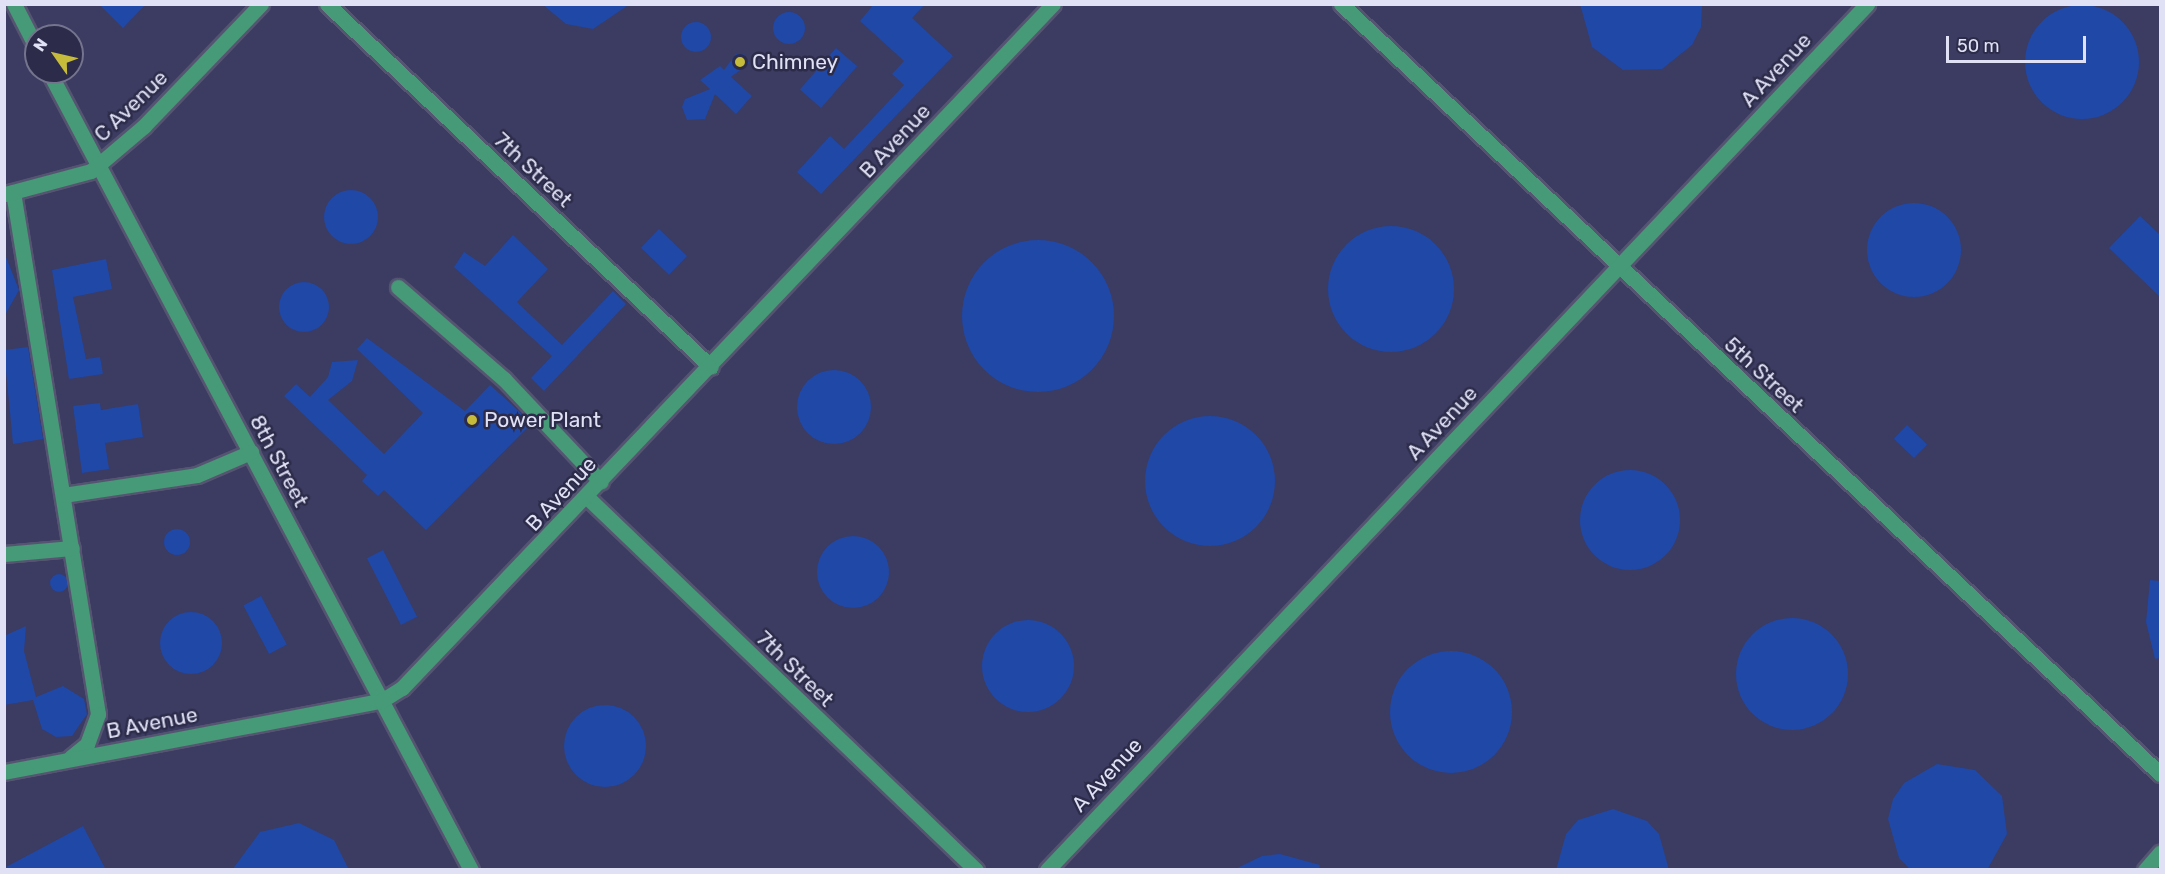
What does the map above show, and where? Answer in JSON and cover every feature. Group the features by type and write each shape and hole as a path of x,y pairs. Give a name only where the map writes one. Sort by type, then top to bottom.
{"lane":[{"path":"14,4 24,24"},
{"name":"C Avenue","path":"9,193 72,180 98,166 261,4"},
{"name":"7th Street","path":"327,4 711,367"},
{"name":"B Avenue","path":"4,772 381,701 435,658 1053,4"},
{"name":"5th Street","path":"1341,4 1618,267 2160,774"},
{"name":"A Avenue","path":"1047,870 1867,4"},
{"name":"8th Street","path":"55,84 471,870"},
{"path":"9,193 63,495 98,714 87,744 65,760"},
{"path":"398,287 453,330 601,482"},
{"path":"63,495 197,475 251,452"},
{"name":"7th Street","path":"587,497 976,870"},
{"path":"4,554 72,548"},
{"path":"2145,870 2160,853"}],"shaded area":[{"path":"5,5 2160,5 2160,869 5,870"}],"building":[{"path":"99,4 146,4 123,28"},
{"path":"542,4 630,4 593,29 566,24"},
{"path":"874,4 925,4 912,18 953,56 821,194 797,172 830,136 844,149 904,85 892,74 904,61 860,21"},
{"path":"1580,4 1702,4 1701,27 1692,45 1662,69 1623,70 1592,47"},
{"path":"2082,5 2104,9 2122,22 2135,40 2139,62 2135,84 2122,102 2104,115 2082,119 2060,115 2042,102 2029,84 2025,62 2029,40 2042,22 2060,9"},
{"path":"789,12 800,17 805,28 800,39 789,44 778,39 773,28 778,17"},
{"path":"696,22 707,26 711,37 707,48 696,52 685,48 681,37 685,26"},
{"path":"836,48 857,66 821,108 800,90"},
{"path":"736,54 744,54 749,63 731,77 752,96 736,114 715,94 705,119 687,120 682,107 685,99 710,89 700,80 720,66 724,70"},
{"path":"351,190 361,192 370,198 376,207 378,217 376,227 370,236 361,242 351,244 341,242 332,236 326,227 324,217 326,207 332,198 341,192"},
{"path":"1914,203 1932,207 1947,217 1957,232 1961,250 1957,268 1947,283 1932,293 1914,297 1896,293 1881,283 1871,268 1867,250 1871,232 1881,217 1896,207"},
{"path":"2140,216 2160,235 2160,297 2109,248"},
{"path":"1391,226 1415,231 1435,245 1449,265 1454,289 1449,313 1435,333 1415,347 1391,352 1367,347 1347,333 1333,313 1328,289 1333,265 1347,245 1367,231"},
{"path":"659,229 687,256 669,275 641,248"},
{"path":"513,235 548,269 517,302 562,345 613,291 626,304 544,391 531,378 552,356 454,267 464,252 485,266"},
{"path":"1038,240 1067,246 1080,253 1091,263 1101,274 1108,287 1114,316 1108,345 1101,358 1091,369 1080,379 1067,386 1038,392 1009,386 996,379 985,369 975,358 968,345 962,316 968,287 975,274 985,263 996,253 1009,246"},
{"path":"4,252 19,290 4,317"},
{"path":"106,259 112,289 73,297 86,359 100,357 103,374 69,379 52,270"},
{"path":"299,282 309,282 322,289 329,302 329,312 322,325 309,332 299,332 290,328 283,321 279,312 279,302 283,293 290,286"},
{"name":"Power Plant","path":"367,338 465,411 490,385 532,423 426,530 384,490 378,496 362,481 367,475 284,396 296,384 310,397 328,377 332,362 358,360 352,381 328,400 384,454 423,413 357,349"},
{"path":"28,347 43,439 13,444 4,350"},
{"path":"834,370 855,376 865,386 871,407 865,428 855,438 834,444 813,438 803,428 797,407 803,386 813,376"},
{"path":"100,403 101,410 138,404 143,437 105,443 109,469 82,473 73,406"},
{"path":"1210,416 1235,421 1256,435 1270,456 1275,481 1270,506 1256,527 1235,541 1210,546 1185,541 1164,527 1150,506 1145,481 1150,456 1164,435 1185,421"},
{"path":"1907,425 1927,444 1914,458 1894,439"},
{"path":"1630,470 1649,474 1665,485 1676,501 1680,520 1676,539 1665,555 1649,566 1630,570 1611,566 1595,555 1584,539 1580,520 1584,501 1595,485 1611,474"},
{"path":"177,529 186,533 190,542 186,551 177,555 168,551 164,542 168,533"},
{"path":"853,536 873,542 883,552 889,572 883,592 873,602 853,608 833,602 823,592 817,572 823,552 833,542"},
{"path":"383,550 417,617 401,625 367,558"},
{"path":"59,574 65,577 68,583 65,589 59,592 53,589 50,583 53,577"},
{"path":"2150,580 2160,581 2160,658 2155,659 2146,622"},
{"path":"261,596 287,645 269,654 243,605"},
{"path":"185,612 197,612 213,621 220,631 222,643 220,655 213,665 197,674 185,674 174,669 165,660 160,649 160,637 165,626 174,617"},
{"path":"1792,618 1813,622 1832,634 1844,653 1848,674 1844,695 1832,714 1813,726 1792,730 1771,726 1752,714 1740,695 1736,674 1740,653 1752,634 1771,622"},
{"path":"1019,620 1037,620 1054,627 1067,640 1074,657 1074,675 1067,692 1054,705 1037,712 1019,712 1002,705 989,692 982,675 982,657 989,640 1002,627"},
{"path":"26,626 24,651 36,697 63,686 84,699 87,714 72,736 56,737 42,729 33,700 4,705 4,636"},
{"path":"1451,651 1475,655 1494,669 1508,688 1512,712 1508,736 1494,755 1475,769 1451,773 1427,769 1408,755 1394,736 1390,712 1394,688 1408,669 1427,655"},
{"path":"605,705 621,708 634,717 643,730 646,746 643,762 634,775 621,784 605,787 589,784 576,775 567,762 564,746 567,730 576,717 589,708"},
{"path":"1937,764 1975,770 2002,796 2007,834 1987,870 1911,870 1899,858 1888,819 1893,799 1904,783"},
{"path":"1613,809 1647,821 1659,834 1669,870 1556,870 1566,834 1578,820"},
{"path":"299,823 334,840 349,870 232,870 260,832"},
{"path":"83,826 106,870 4,870 4,868"},
{"path":"1280,854 1320,865 1319,870 1233,870 1262,856"}],"place":[{"name":"Chimney","path":"740,62"},
{"name":"Power Plant","path":"472,420"}]}
